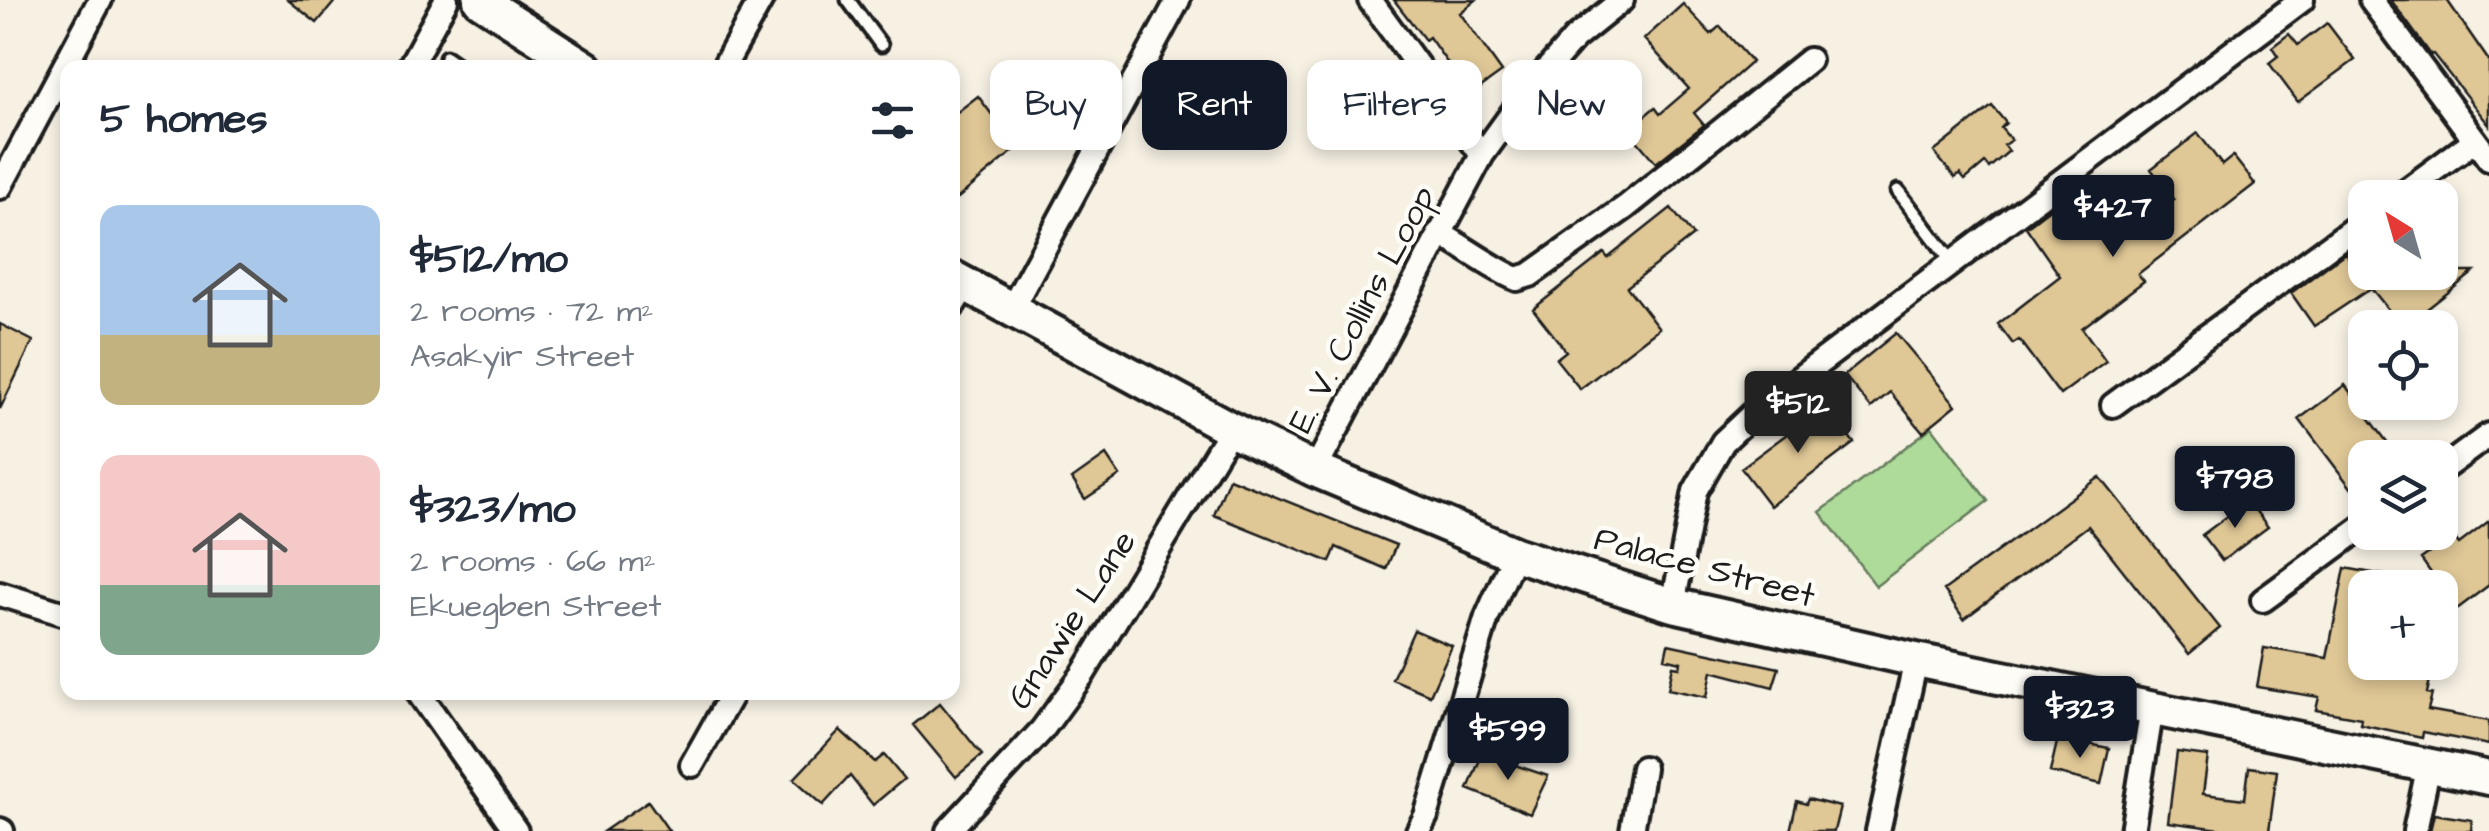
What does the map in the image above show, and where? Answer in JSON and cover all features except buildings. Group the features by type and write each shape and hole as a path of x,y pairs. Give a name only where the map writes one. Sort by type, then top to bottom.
{"street":[{"path":"68,60 100,0"},
{"path":"413,60 446,0"},
{"path":"480,0 567,60"},
{"path":"727,60 760,0"},
{"path":"1012,308 1178,0"},
{"path":"1370,0 1482,155"},
{"name":"E. V. Collins Loop","path":"1315,470 1482,155 1529,90 1564,51 1622,0"},
{"path":"1673,605 1696,491 1723,442 1758,410 2302,0"},
{"path":"2376,2 2482,149 2428,180"},
{"path":"1439,233 1489,260 1500,272 1517,279 1530,274 1626,207 1809,60"},
{"path":"0,188 60,75"},
{"path":"2113,405 2348,232"},
{"name":"Palace Street","path":"960,291 1012,308 1231,429 1315,470 1515,554 1673,605 1916,660 2489,778"},
{"name":"Gnawie Lane","path":"948,831 1042,730 1083,674 1231,429"},
{"path":"2458,458 2489,435"},
{"path":"2262,600 2348,537"},
{"path":"1418,831 1496,591 1515,554"},
{"path":"0,594 60,613"},
{"path":"1878,831 1916,660"},
{"path":"424,700 516,831"},
{"path":"692,765 729,700"},
{"path":"2132,831 2152,708"},
{"path":"2415,831 2429,764"},
{"path":"1632,831 1643,768"}],"lane":[{"path":"848,0 881,46"},
{"path":"446,57 450,60"},
{"path":"1898,191 1952,263"}],"green space":[{"path":"1932,427 1988,501 1876,586 1820,512"}]}
